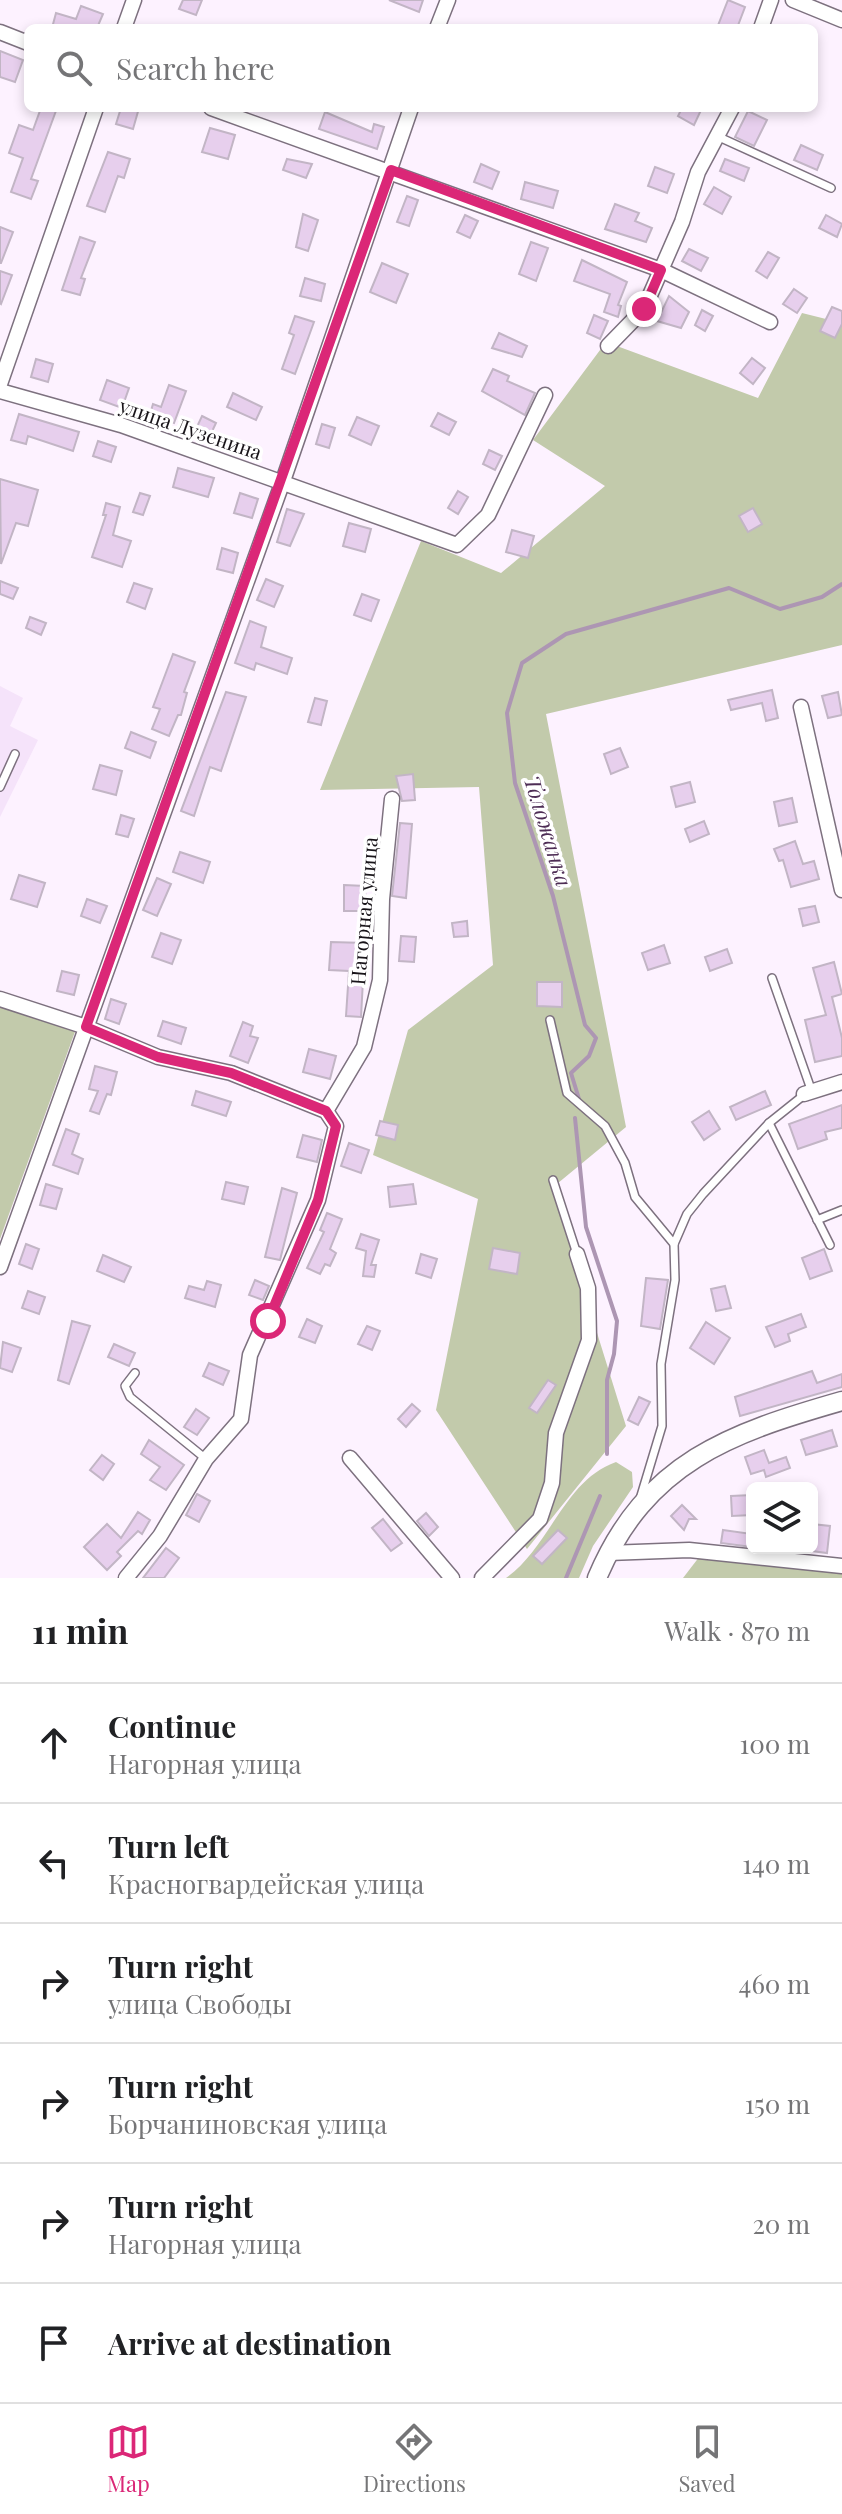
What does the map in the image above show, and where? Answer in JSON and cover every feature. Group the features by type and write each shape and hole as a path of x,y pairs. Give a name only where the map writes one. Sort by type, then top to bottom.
{"street":[{"path":"125,24 134,0"},
{"path":"439,24 448,0"},
{"path":"762,24 771,0"},
{"path":"793,0 842,20"},
{"path":"0,32 24,41"},
{"path":"0,384 95,112"},
{"path":"223,112 391,170 661,270 770,322"},
{"path":"0,1267 283,481 410,112"},
{"path":"608,346 644,309 698,172 730,112"},
{"name":"улица Лузенина","path":"0,391 121,425 457,545 488,515 545,395"},
{"path":"801,707 842,890"},
{"name":"Нагорная улица","path":"326,1111 364,1047 380,980 382,899 392,799"},
{"path":"0,999 86,1027 158,1057 231,1073 326,1111 336,1126 318,1200 250,1355 241,1419 206,1459 160,1536 126,1578"},
{"path":"808,1093 842,1082"},
{"path":"482,1578 540,1519 552,1483 556,1433 589,1340 588,1288 577,1254"},
{"path":"597,1578 608,1553 639,1505 683,1467 739,1433 842,1401"},
{"path":"350,1458 452,1578"},
{"path":"608,1553 689,1550 842,1566"}],"lane":[{"path":"719,137 831,188"},
{"path":"0,787 15,754"},
{"path":"639,1505 662,1426 661,1364 675,1280 674,1244 687,1214 769,1123 808,1093 772,978"},
{"path":"550,1020 567,1093 605,1126 625,1163 635,1197 674,1244"},
{"path":"769,1123 830,1245"},
{"path":"553,1180 577,1254"},
{"path":"817,1220 842,1210"},
{"path":"135,1373 125,1386 130,1397 206,1459"}],"shaded area":[{"path":"0,686 23,698 10,726 38,740 0,817"}],"green space":[{"path":"802,313 842,323 842,645 546,714 626,1127 552,1188 626,1426 527,1549 436,1410 478,1199 373,1155 408,1030 493,965 479,787 320,790 421,541 501,573 605,486 533,440 606,342 758,398"},
{"path":"0,1005 76,1029 0,1239"},
{"path":"616,1462 632,1472 633,1487 593,1546 579,1578 506,1578 534,1549 583,1483"},
{"path":"703,1552 842,1569 842,1578 683,1578"}],"building":[{"path":"183,0 202,0 196,15 179,9"},
{"path":"389,0 423,0 419,12"},
{"path":"728,0 745,7 739,24 719,24"},
{"path":"81,6 103,14 99,24 53,24 56,13 76,19"},
{"path":"0,51 23,60 15,82 0,77"},
{"path":"40,112 56,112 31,179 38,181 31,199 11,192 23,158 9,153 19,125 33,130"},
{"path":"120,112 138,112 133,129 116,124"},
{"path":"325,112 372,132 374,124 384,127 377,149 319,129"},
{"path":"680,112 700,112 694,125 678,116"},
{"path":"748,112 767,120 754,146 735,137"},
{"path":"210,128 235,135 228,159 202,152"},
{"path":"801,145 823,155 817,170 794,160"},
{"path":"108,152 130,159 124,178 118,176 105,212 87,206"},
{"path":"287,159 312,164 306,178 283,170"},
{"path":"725,159 749,168 744,181 720,171"},
{"path":"481,164 499,172 492,189 474,182"},
{"path":"655,167 674,174 667,193 648,186"},
{"path":"525,182 558,191 553,208 521,199"},
{"path":"714,187 731,197 722,214 704,204"},
{"path":"407,196 418,200 409,226 397,222"},
{"path":"615,204 639,213 635,221 652,228 646,242 605,229"},
{"path":"303,214 318,220 308,251 296,247"},
{"path":"465,215 478,221 470,238 457,232"},
{"path":"826,215 842,224 837,237 819,228"},
{"path":"0,227 13,232 1,263 0,263"},
{"path":"80,237 95,242 81,278 85,279 80,295 62,290"},
{"path":"531,242 548,248 536,281 519,274"},
{"path":"689,249 708,258 701,271 682,261"},
{"path":"768,252 779,258 767,278 756,271"},
{"path":"582,260 627,282 618,305 621,306 618,317 604,312 610,294 574,281"},
{"path":"382,263 408,274 396,303 370,292"},
{"path":"0,271 12,275 1,304 0,303"},
{"path":"305,278 325,284 321,301 300,296"},
{"path":"794,289 807,298 797,313 783,304"},
{"path":"669,296 689,312 681,328 657,321"},
{"path":"832,307 842,311 842,324 835,338 820,331"},
{"path":"702,310 713,316 705,331 695,325"},
{"path":"594,315 608,321 600,339 587,333"},
{"path":"295,316 314,322 295,374 282,369 294,335 289,333"},
{"path":"499,333 527,346 522,357 492,348"},
{"path":"752,358 765,368 753,384 740,373"},
{"path":"36,359 53,364 48,382 31,377"},
{"path":"493,369 509,376 507,381 535,393 525,415 482,391"},
{"path":"107,380 129,388 122,408 100,400"},
{"path":"169,385 186,391 174,423 150,414 153,404 161,407"},
{"path":"233,393 262,407 256,420 227,407"},
{"path":"438,413 456,422 449,435 431,426"},
{"path":"19,414 79,432 73,451 28,436 26,444 11,440"},
{"path":"202,416 216,423 209,438 195,431"},
{"path":"357,417 379,426 371,445 349,435"},
{"path":"322,424 335,428 329,448 316,444"},
{"path":"98,441 116,447 111,462 93,456"},
{"path":"489,450 502,456 495,470 483,464"},
{"path":"178,468 214,478 208,497 173,487"},
{"path":"0,479 38,490 28,526 16,523 1,564"},
{"path":"458,491 468,497 458,514 448,508"},
{"path":"140,493 150,496 143,515 133,512"},
{"path":"240,493 258,499 252,518 234,513"},
{"path":"106,503 120,507 113,535 131,541 122,567 92,557 106,515 103,515"},
{"path":"753,508 762,524 748,532 739,516"},
{"path":"287,509 304,514 290,546 277,542"},
{"path":"349,523 371,529 365,552 343,546"},
{"path":"512,530 534,536 528,558 506,552"},
{"path":"222,548 238,553 233,573 217,569"},
{"path":"266,579 283,586 274,607 257,600"},
{"path":"0,581 18,588 13,599 0,594"},
{"path":"134,583 152,589 145,609 127,602"},
{"path":"362,594 379,600 371,621 354,615"},
{"path":"30,617 46,623 41,635 26,628"},
{"path":"250,621 266,627 261,647 292,658 287,674 256,663 254,670 235,663"},
{"path":"173,654 195,662 184,692 187,693 181,715 178,715 169,736 152,729 160,709 153,707"},
{"path":"772,690 778,718 766,721 762,703 731,710 728,700"},
{"path":"226,692 246,697 221,771 210,767 194,816 181,811"},
{"path":"838,692 842,715 828,718 822,696"},
{"path":"315,698 327,701 321,725 308,722"},
{"path":"131,732 156,742 150,758 125,748"},
{"path":"620,748 628,767 611,774 604,754"},
{"path":"100,765 122,771 116,795 93,789"},
{"path":"413,774 415,800 402,801 396,776"},
{"path":"690,782 695,802 676,807 671,787"},
{"path":"792,798 797,822 779,826 774,802"},
{"path":"121,815 134,819 128,837 116,834"},
{"path":"704,821 709,834 690,842 685,829"},
{"path":"400,823 412,824 406,898 392,896"},
{"path":"795,841 803,864 814,861 819,879 791,887 783,860 779,861 774,849"},
{"path":"180,852 210,862 203,883 173,872"},
{"path":"19,875 45,883 37,907 11,899"},
{"path":"157,878 171,884 157,916 143,910"},
{"path":"344,885 365,886 366,911 344,911"},
{"path":"87,899 107,906 100,923 81,916"},
{"path":"815,906 819,922 803,926 799,909"},
{"path":"467,921 468,936 454,937 452,923"},
{"path":"161,933 181,940 172,964 152,957"},
{"path":"401,936 416,937 414,962 399,961"},
{"path":"331,942 365,943 361,1017 346,1016 349,971 329,970"},
{"path":"664,945 670,963 648,970 642,953"},
{"path":"727,949 732,963 710,971 705,957"},
{"path":"834,962 842,994 832,997 842,1038 842,1056 815,1062 805,1020 826,1015 813,968"},
{"path":"62,971 79,975 74,995 57,991"},
{"path":"537,982 562,982 562,1007 537,1006"},
{"path":"111,999 126,1004 119,1024 105,1019"},
{"path":"163,1021 186,1028 181,1044 158,1036"},
{"path":"243,1022 253,1026 250,1036 258,1038 248,1063 230,1056"},
{"path":"309,1049 336,1056 330,1079 303,1072"},
{"path":"95,1066 117,1072 111,1095 107,1094 99,1114 90,1111 98,1091 89,1089"},
{"path":"196,1091 231,1102 226,1116 192,1105"},
{"path":"765,1091 771,1105 736,1120 730,1107"},
{"path":"842,1105 842,1128 825,1132 827,1139 798,1149 789,1124"},
{"path":"709,1111 720,1129 704,1140 692,1122"},
{"path":"380,1121 398,1125 395,1140 376,1135"},
{"path":"66,1129 79,1134 72,1154 83,1159 78,1174 53,1165"},
{"path":"303,1135 322,1140 317,1162 297,1157"},
{"path":"349,1143 369,1150 361,1173 341,1166"},
{"path":"226,1182 248,1187 244,1204 222,1199"},
{"path":"46,1184 62,1189 56,1209 40,1205"},
{"path":"413,1184 416,1204 390,1207 388,1187"},
{"path":"282,1188 297,1193 280,1260 265,1257"},
{"path":"327,1213 342,1219 330,1249 336,1253 330,1266 325,1264 320,1274 307,1268 324,1232 320,1230"},
{"path":"361,1234 379,1240 371,1265 376,1265 374,1277 363,1276 366,1251 356,1248"},
{"path":"26,1244 39,1249 32,1269 19,1264"},
{"path":"493,1248 520,1253 517,1274 489,1269"},
{"path":"824,1249 832,1271 810,1279 802,1258"},
{"path":"421,1254 437,1259 431,1278 416,1273"},
{"path":"103,1255 131,1267 124,1282 97,1271"},
{"path":"646,1278 668,1280 660,1329 641,1326"},
{"path":"255,1280 269,1286 263,1300 249,1295"},
{"path":"207,1281 221,1285 215,1307 185,1298 189,1286 204,1290"},
{"path":"725,1286 731,1308 716,1311 711,1289"},
{"path":"28,1291 45,1297 39,1314 22,1308"},
{"path":"801,1314 806,1327 788,1334 790,1341 775,1347 766,1327"},
{"path":"307,1319 322,1326 315,1343 299,1337"},
{"path":"72,1321 90,1326 69,1384 58,1380"},
{"path":"706,1322 730,1338 714,1364 690,1348"},
{"path":"367,1326 380,1331 372,1350 358,1344"},
{"path":"3,1342 21,1348 12,1372 0,1368"},
{"path":"114,1344 135,1353 129,1366 108,1357"},
{"path":"209,1363 229,1371 223,1385 203,1376"},
{"path":"812,1371 817,1383 842,1374 842,1387 740,1416 735,1397"},
{"path":"548,1380 556,1385 537,1413 529,1408"},
{"path":"639,1397 650,1402 638,1425 628,1420"},
{"path":"412,1404 420,1411 406,1427 398,1419"},
{"path":"196,1409 209,1418 197,1435 184,1427"},
{"path":"832,1430 837,1446 806,1455 801,1440"},
{"path":"149,1440 184,1465 166,1490 150,1480 160,1467 141,1454"},
{"path":"764,1450 769,1463 786,1457 790,1468 766,1477 764,1470 751,1474 745,1457"},
{"path":"102,1455 114,1464 103,1480 90,1470"},
{"path":"197,1494 210,1501 199,1522 186,1515"},
{"path":"746,1495 746,1515 732,1516 731,1496"},
{"path":"682,1505 696,1519 689,1519 684,1530 671,1516"},
{"path":"138,1512 150,1520 142,1534 138,1531 117,1552 121,1556 107,1570 84,1547 107,1524 121,1538"},
{"path":"426,1513 438,1527 429,1536 417,1521"},
{"path":"383,1519 402,1543 391,1551 372,1528"},
{"path":"818,1525 830,1526 827,1553 818,1552"},
{"path":"558,1530 567,1538 542,1564 533,1556"},
{"path":"723,1530 746,1533 746,1546 721,1543"},
{"path":"166,1548 179,1558 164,1578 143,1578"}],"waterway":[{"name":"Толожанка","path":"579,1099 571,1073 589,1056 596,1038 585,1025 553,896 515,783 507,713 522,663 566,634 729,588 780,609 822,597 842,584"},
{"name":"Толожанка","path":"575,1118 586,1227 617,1321 614,1354 607,1380 607,1454"},
{"name":"Толожанка","path":"566,1578 600,1496"}],"route":[{"path":"268,1321 318,1200 336,1126 326,1111 231,1073 158,1057 86,1027 283,481 391,170 661,270 644,309"}]}
